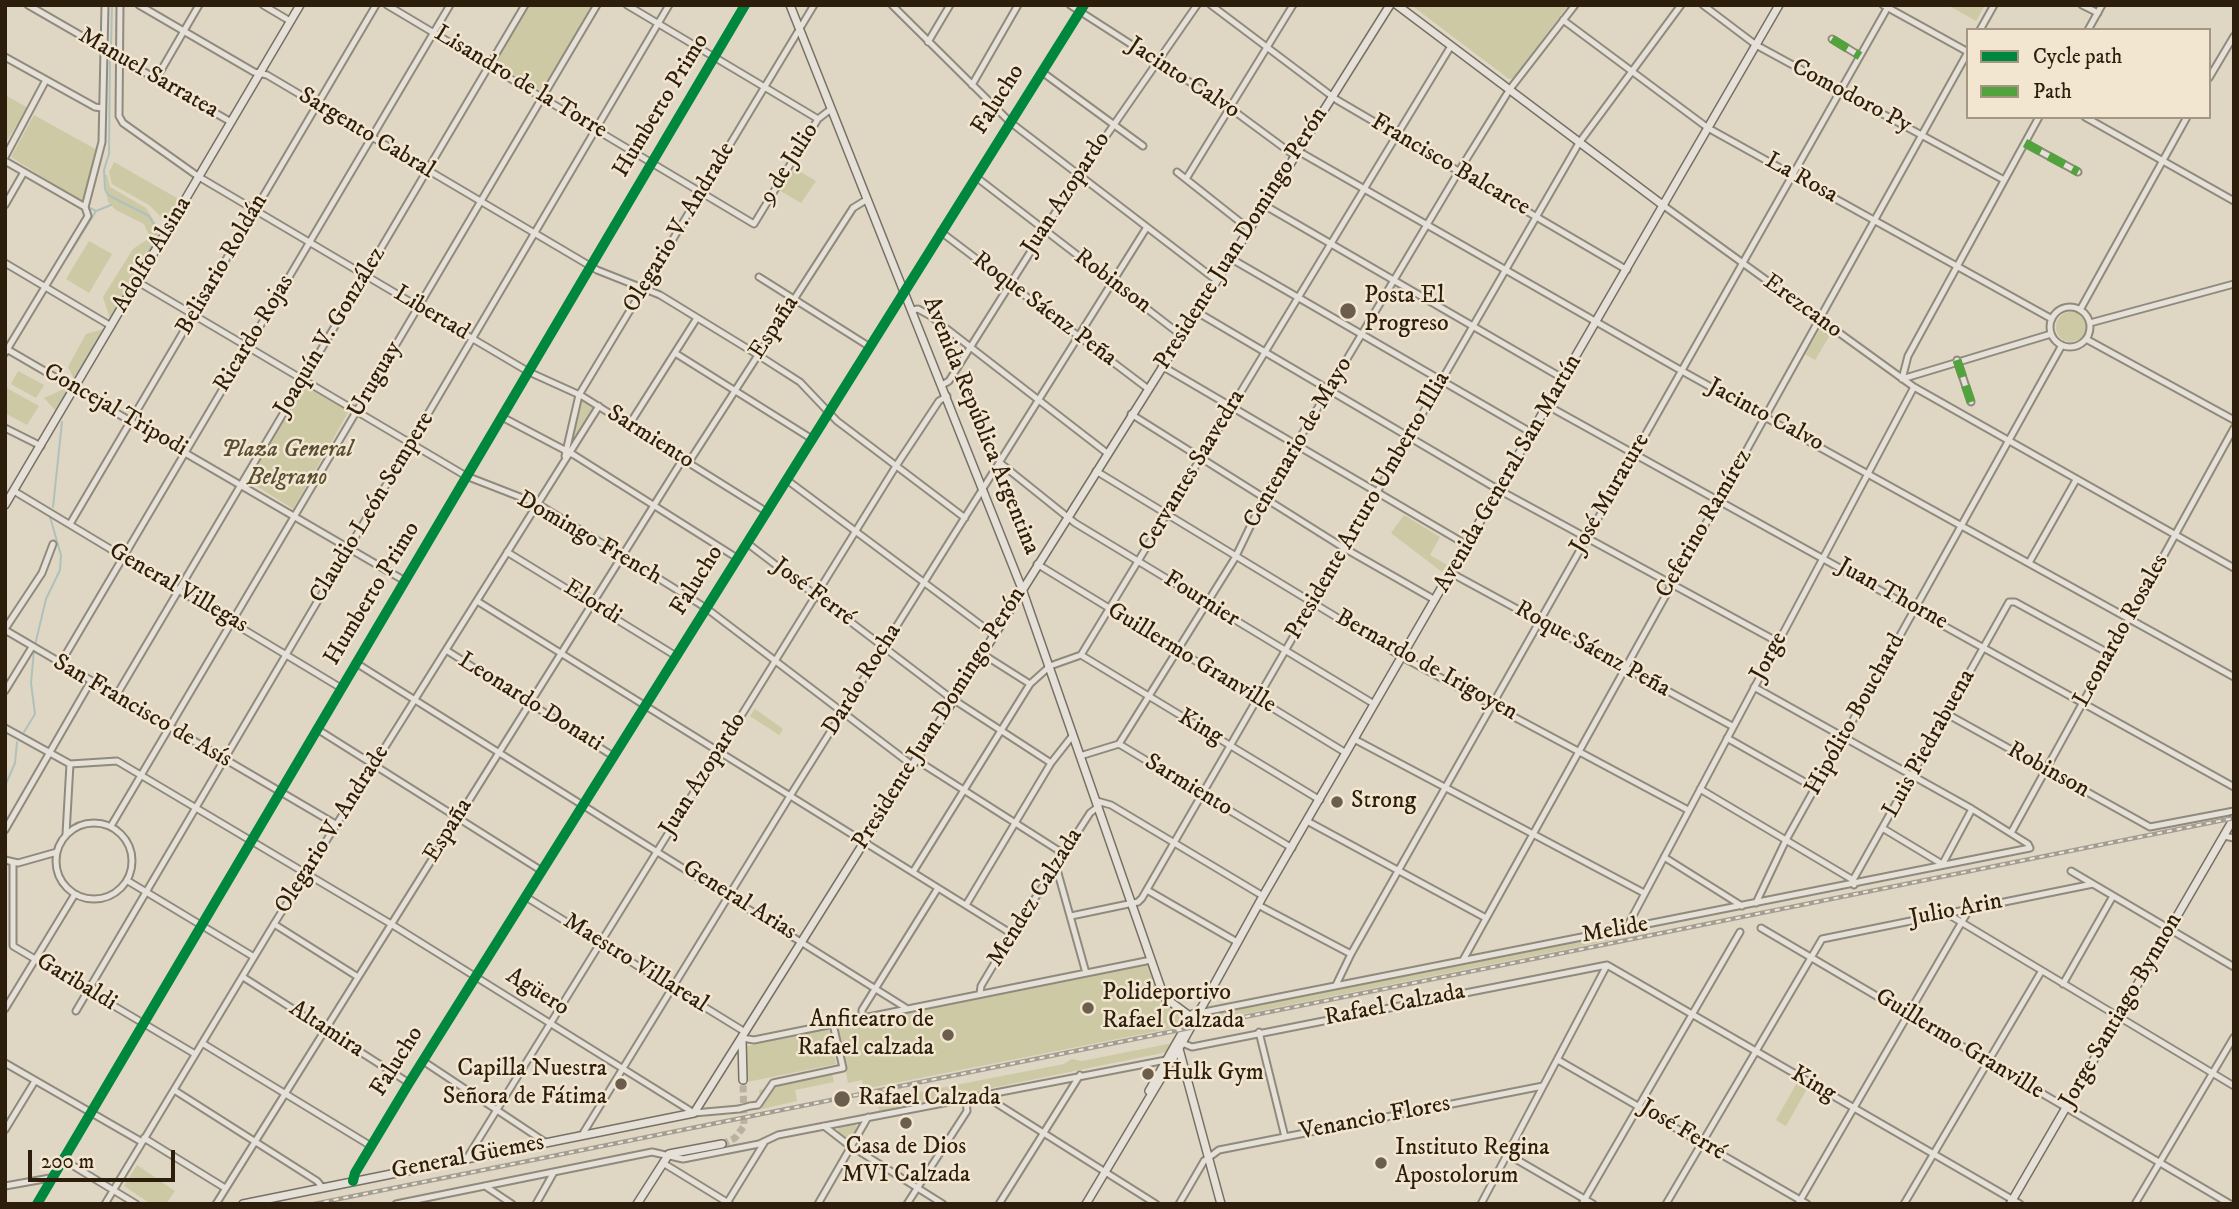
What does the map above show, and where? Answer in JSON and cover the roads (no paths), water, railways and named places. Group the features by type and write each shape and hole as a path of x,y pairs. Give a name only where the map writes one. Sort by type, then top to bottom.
{"street":[{"name":"Manuel Sarratea","path":"28,5 231,122"},
{"path":"6,350 88,216 85,207 102,142 105,5"},
{"path":"116,56 120,5"},
{"name":"Sargento Cabral","path":"139,5 317,105 591,266"},
{"path":"156,79 199,5"},
{"path":"263,5 290,21"},
{"name":"Adolfo Alsina","path":"6,501 300,5"},
{"name":"Belisario Roldán","path":"69,524 376,5"},
{"name":"Lisandro de la Torre","path":"387,5 652,162"},
{"name":"Ricardo Rojas","path":"60,664 450,5"},
{"name":"Joaquín V. González","path":"116,696 525,5"},
{"name":"Uruguay","path":"111,826 597,5"},
{"path":"627,5 818,119"},
{"name":"Claudio León Sempere","path":"76,1012 669,5"},
{"name":"Humberto Primo","path":"37,1204 142,1022 745,5"},
{"name":"Avenida República Argentina","path":"790,5 1022,589 1164,997 1191,1017"},
{"name":"Olegario V. Andrade","path":"566,453 579,395 814,5"},
{"path":"892,5 1010,122 1216,280"},
{"path":"928,42 950,5"},
{"path":"972,85 1018,5"},
{"name":"Jacinto Calvo","path":"1070,5 1297,153 1682,371 2030,561 2234,677"},
{"name":"Falucho","path":"353,1181 355,1173 409,1083 1084,5"},
{"name":"Juan Azopardo","path":"942,385 949,381 1079,175 1197,5"},
{"name":"Francisco Balcarce","path":"1211,5 1333,96 1627,270"},
{"path":"1185,179 1293,5"},
{"name":"Presidente Juan Domingo Perón","path":"694,1113 1390,5"},
{"name":"Erezcano","path":"1397,5 1741,264 1902,379 2234,568"},
{"name":"Centenario de Mayo","path":"1119,744 1235,558 1264,498 1425,226 1510,89 1575,5"},
{"name":"Presidente Arturo Umberto Illia","path":"1132,903 1141,900 1147,890 1579,143 1681,5"},
{"name":"Comodoro Py","path":"1703,5 1756,45 2004,180"},
{"name":"Avenida General San Martín","path":"1137,1116 1181,1046 1263,896 1779,5"},
{"path":"1981,28 1994,5"},
{"path":"2082,5 2098,13"},
{"path":"2089,28 2102,5"},
{"path":"1886,6 1966,51"},
{"name":"José Murature","path":"1336,985 1350,954 1886,6"},
{"name":"La Rosa","path":"1563,20 1708,128 2052,319"},
{"path":"2211,74 2234,36"},
{"path":"1832,39 1860,56"},
{"name":"Cervantes Saavedra","path":"1080,655 1266,354 1451,46"},
{"name":"Libertad","path":"116,56 120,120 199,177 529,372"},
{"name":"Ceferino Ramírez","path":"1463,960 1484,917 1623,667 1966,56"},
{"path":"5,57 102,108"},
{"path":"1042,72 1143,146"},
{"path":"46,80 5,159 85,207"},
{"name":"9 de Julio","path":"702,192 754,224 818,119 831,109"},
{"path":"1902,379 1908,356 2038,119"},
{"path":"2088,119 2234,201"},
{"path":"2080,310 2186,119"},
{"path":"2025,143 2078,172"},
{"path":"652,162 702,192"},
{"path":"5,205 24,172"},
{"path":"1177,172 1249,229"},
{"name":"Robinson","path":"976,177 1181,335"},
{"name":"España","path":"216,1204 653,505 736,390 853,208 866,200"},
{"path":"1264,205 1564,379"},
{"name":"Dardo Rocha","path":"582,1135 790,796 1147,227"},
{"name":"Roque Sáenz Peña","path":"941,232 1147,388"},
{"path":"1230,258 1440,383 1532,433"},
{"path":"5,263 111,326"},
{"path":"591,266 644,288 800,382 829,413 965,518"},
{"path":"759,277 870,347"},
{"name":"Domingo French","path":"138,282 467,476 538,504 621,555 706,608 842,713 914,762 965,790 1064,853"},
{"path":"2090,323 2234,284"},
{"path":"2065,308 2080,310 2090,323 2086,339 2077,346 2062,345 2051,334 2052,319 2065,308"},
{"path":"912,310 918,309 929,315 1107,453"},
{"path":"1197,312 1407,438 1778,642"},
{"path":"629,425 697,318"},
{"path":"1902,379 1957,360 2051,334"},
{"path":"2086,339 2234,420"},
{"name":"Hipólito Bouchard","path":"1756,903 1786,840 2062,345"},
{"name":"Concejal Tripodi","path":"6,350 132,419 405,581"},
{"path":"676,353 812,439"},
{"path":"1957,360 1971,402"},
{"path":"1162,366 1467,545"},
{"name":"Sarmiento","path":"529,372 599,406 767,512"},
{"name":"Jorge","path":"1627,927 1914,387"},
{"name":"Juan Azopardo","path":"467,1158 494,1109 896,466 939,401 947,396"},
{"name":"Olegario V. Andrade","path":"105,1204 274,924 538,504 566,453 599,406"},
{"name":"Juan Thorne","path":"1548,406 1824,556 2234,787"},
{"path":"1131,414 1344,548 1435,600"},
{"name":"José Ferré","path":"502,417 653,505 737,558"},
{"path":"5,428 41,446"},
{"name":"Leonardo Rosales","path":"2011,833 2234,428"},
{"name":"Fournier","path":"999,462 1069,517 1374,704"},
{"name":"Bernardo de Irigoyen","path":"1096,471 1235,558 1402,657 1493,703 1688,810"},
{"path":"788,480 993,634"},
{"path":"2030,561 2076,480"},
{"name":"General Villegas","path":"14,491 234,621 341,688"},
{"name":"José Ferré","path":"747,542 952,699 1051,763"},
{"path":"5,630 42,573 53,544"},
{"name":"Elordi","path":"507,552 676,656"},
{"name":"Guillermo Granville","path":"1037,564 1346,753"},
{"name":"Roque Sáenz Peña","path":"1451,573 1732,726"},
{"path":"477,601 562,651 1012,934"},
{"name":"Luis Piedrabuena","path":"1854,883 2009,602 2015,602 2110,653"},
{"name":"San Francisco de Asís","path":"5,630 337,825"},
{"path":"5,691 34,648"},
{"name":"Leonardo Donati","path":"446,650 613,756"},
{"path":"981,653 1030,684"},
{"path":"913,872 1030,684 1050,666 1080,655"},
{"name":"King","path":"1080,655 1320,800"},
{"name":"General Arias","path":"356,663 802,940 906,1008"},
{"path":"5,830 91,681"},
{"path":"1754,687 2011,833"},
{"name":"Robinson","path":"1947,715 2150,827 2234,811"},
{"path":"5,729 70,764 66,835 57,852 60,880 75,894 99,899 110,896 128,881 133,855 122,833 111,826 86,823 66,835"},
{"path":"317,729 542,871"},
{"path":"966,905 1051,763 1073,735"},
{"path":"1727,738 1815,788"},
{"path":"1354,739 1644,893"},
{"name":"Sarmiento","path":"1080,756 1119,744 1292,848"},
{"name":"Agüero","path":"70,764 113,759 142,775 307,872 547,1024 694,1113"},
{"path":"1700,789 1854,883"},
{"path":"1098,804 1111,805 1263,896"},
{"name":"Mendez Calzada","path":"980,994 1012,934 1098,804"},
{"path":"1884,829 1942,865 1972,809"},
{"name":"Jorge Santiago Bynnon","path":"2014,1202 2234,818"},
{"path":"1307,821 1484,917"},
{"name":"Melide","path":"1199,1013 2030,848 2011,833"},
{"path":"2224,836 2234,838"},
{"path":"5,860 13,864 57,852"},
{"path":"1664,857 1742,906"},
{"name":"Garibaldi","path":"13,864 11,944 195,1054"},
{"path":"1056,866 1086,973"},
{"path":"2071,871 2234,967"},
{"path":"128,881 254,957"},
{"name":"Julio Arin","path":"1810,957 1820,941 2094,884"},
{"path":"862,1017 862,1010 938,888"},
{"path":"1147,890 1237,942"},
{"path":"5,1009 75,894"},
{"path":"2063,985 2113,896"},
{"name":"Maestro Villareal","path":"526,897 673,986 743,1035"},
{"path":"1071,916 1132,903"},
{"path":"1258,905 1350,954"},
{"path":"1802,1203 1970,908"},
{"path":"1946,914 2234,1086"},
{"path":"274,924 358,977"},
{"name":"Guillermo Granville","path":"1761,928 2230,1204"},
{"path":"1584,1201 1740,932"},
{"name":"Avenida General San Martín","path":"1086,1204 1166,1060 1237,942"},
{"path":"1666,1204 1810,957"},
{"path":"742,1052 754,1040 1151,960"},
{"path":"1481,1204 1607,965"},
{"name":"King","path":"1607,965 2014,1202"},
{"name":"Rafael Calzada","path":"1181,1046 1607,965"},
{"path":"1904,1204 2041,972"},
{"name":"Altamira","path":"243,977 409,1083"},
{"path":"694,1113 758,1105 773,1083 843,1068 834,1024"},
{"path":"1259,1032 1285,1136"},
{"path":"743,1080 743,1035 754,1040"},
{"path":"2135,1204 2234,1037"},
{"path":"202,1043 371,1146"},
{"path":"1181,1046 1221,1204"},
{"path":"396,1204 652,1152 683,1159 764,1143 778,1135 1166,1060"},
{"name":"José Ferré","path":"1558,1060 1802,1203"},
{"path":"423,1061 545,1142"},
{"path":"5,1063 225,1188"},
{"path":"999,1204 1080,1076"},
{"path":"5,1130 35,1081"},
{"name":"Venancio Flores","path":"1209,1156 1219,1150 1285,1136 1543,1086"},
{"path":"174,1090 317,1181 322,1187"},
{"path":"990,1094 996,1103 1156,1204"},
{"path":"907,1204 967,1111 966,1098"},
{"name":"General Güemes","path":"243,1204 694,1113"},
{"path":"818,1204 852,1148 867,1117"},
{"path":"824,1126 852,1148 943,1204"},
{"path":"663,1163 728,1203 764,1143"},
{"path":"637,1204 669,1154 722,1144"},
{"path":"1507,1154 1593,1204"},
{"path":"1179,1204 1209,1156"},
{"path":"62,1159 136,1204"},
{"path":"536,1204 554,1172"},
{"path":"5,1186 51,1178"},
{"path":"485,1186 512,1204"},
{"path":"435,1204 439,1195"}],"waterway":[{"path":"111,46 112,5"},
{"path":"110,57 109,154 104,170 105,189 108,195 149,216 156,228 155,240 110,319"},
{"path":"90,208 96,211 111,205"},
{"path":"67,258 96,211"},
{"path":"77,374 104,329"},
{"path":"56,411 67,391"},
{"path":"53,507 62,422"},
{"path":"35,645 46,599 60,570 61,555 50,517"},
{"path":"24,732 35,714 31,683 34,650"},
{"path":"5,786 15,763 17,742"},
{"path":"5,874 5,889"},
{"path":"5,949 5,972"}],"tunnel":[{"path":"722,1144 735,1138 744,1126 743,1080"}],"railway":[{"path":"314,1204 2234,818"}],"place":[{"name":"Posta El Progreso","path":"1348,311"},
{"name":"Strong","path":"1337,802"},
{"name":"Polideportivo Rafael Calzada","path":"1088,1008"},
{"name":"Anfiteatro de Rafael calzada","path":"948,1035"},
{"name":"Hulk Gym","path":"1148,1074"},
{"name":"Capilla Nuestra Señora de Fátima","path":"621,1084"},
{"name":"Rafael Calzada","path":"842,1099"},
{"name":"Casa de Dios MVI Calzada","path":"906,1123"},
{"name":"Instituto Regina Apostolorum","path":"1381,1163"}],"park label":[{"name":"Plaza General Belgrano","path":"287,465"}]}
